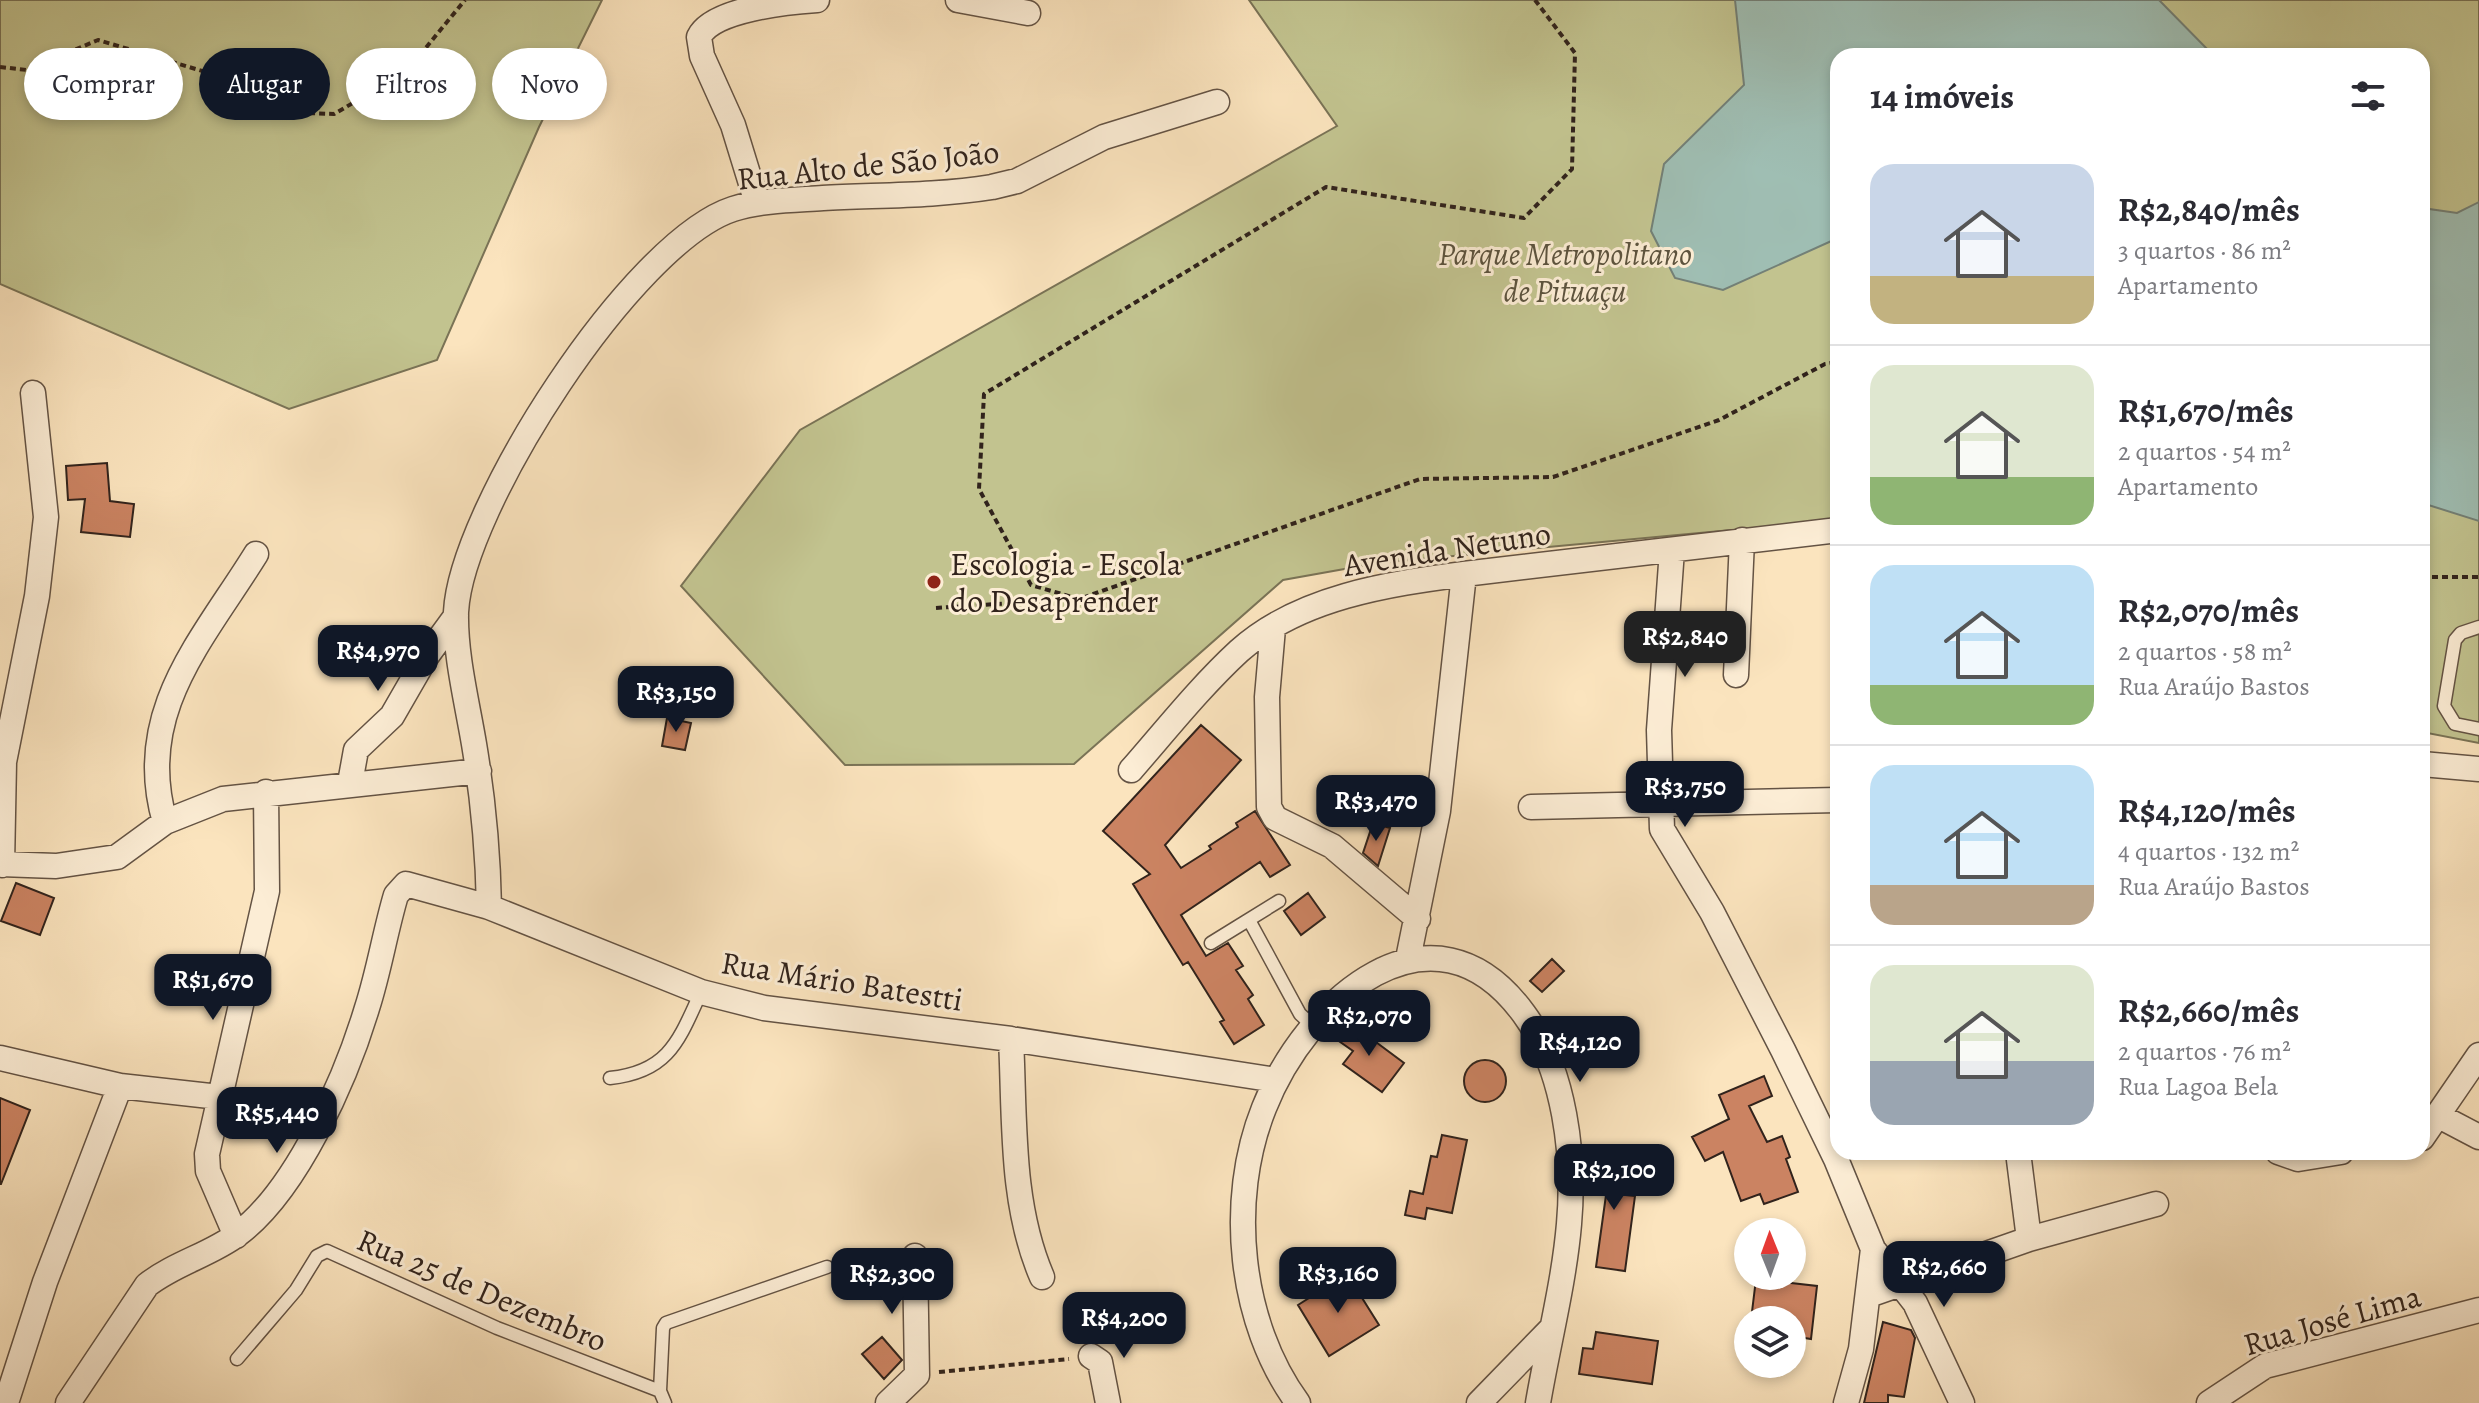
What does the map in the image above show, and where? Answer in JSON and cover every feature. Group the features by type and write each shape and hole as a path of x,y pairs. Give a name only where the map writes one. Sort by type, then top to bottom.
{"street":[{"path":"757,203 733,125 702,56 699,37 713,21 757,8 817,0"},
{"path":"958,0 1028,13"},
{"name":"Rua Alto de São João","path":"489,907 487,844 479,771 456,616 461,575 486,512 525,441 587,342 616,305 695,231 731,210 757,203 992,187 1017,181 1104,137 1217,102"},
{"path":"33,393 46,517 37,596 4,762 1,865 97,862 130,850 165,822 194,808 266,792 479,771"},
{"name":"Avenida Netuno","path":"1131,770 1241,649 1303,612 1359,592 1464,574 1830,531"},
{"path":"1736,675 1742,540"},
{"path":"1672,550 1662,659 1660,806 1667,842 1712,912 1830,1147"},
{"path":"165,822 154,776 168,702 183,670 256,554"},
{"path":"1408,959 1418,919 1445,755 1464,574"},
{"path":"350,783 356,750 392,716 426,657 456,616"},
{"path":"1273,628 1267,697 1269,807 1275,818 1332,846 1418,919"},
{"path":"2430,765 2479,769"},
{"path":"68,1403 106,1341 147,1285 163,1272 236,1236 208,1171 208,1143 267,891 266,792"},
{"path":"1531,807 1830,800"},
{"name":"Rua Mário Batestti","path":"236,1236 263,1212 295,1173 367,1010 398,889 414,883 489,907 701,992 764,1008 1011,1039 1276,1080"},
{"path":"1298,1403 1278,1376 1251,1294 1243,1201 1262,1110 1276,1080 1313,1026 1353,986 1408,959 1457,960 1482,971 1505,987 1536,1030 1551,1068 1565,1121 1569,1223 1538,1403"},
{"path":"1011,1039 1017,1173 1029,1241 1042,1277"},
{"path":"2430,1129 2479,1055"},
{"path":"0,1058 120,1086 219,1097"},
{"path":"5,1393 120,1086"},
{"path":"2439,1116 2479,1137"},
{"path":"1836,1160 1873,1249 1902,1283 1962,1403"},
{"path":"2019,1160 2029,1239"},
{"path":"1869,1295 2029,1239 2156,1204"},
{"path":"1846,1403 1861,1349 1873,1249"},
{"path":"888,1403 917,1375 915,1256"},
{"name":"Rua José Lima","path":"2209,1403 2265,1366 2479,1310"},
{"path":"1479,1403 1550,1330"},
{"path":"1091,1356 1100,1362 1108,1403"}],"lane":[{"path":"2479,627 2461,633 2455,640 2444,693 2447,717 2455,724 2479,729"},
{"path":"1211,943 1279,901"},
{"path":"1249,920 1300,1014 1313,1026"},
{"path":"610,1078 633,1076 664,1058 679,1040 701,992"},
{"name":"Rua 25 de Dezembro","path":"237,1359 296,1290 317,1256 327,1251 497,1328 662,1397"},
{"path":"662,1397 663,1328 666,1323 827,1267"}],"path":[{"path":"0,67 27,70 98,40 226,78 245,111 334,114 406,72 465,0"},
{"path":"1079,599 1031,585 979,489 984,394 1326,187 1524,218 1572,169 1575,53 1535,0"},
{"path":"936,608 1079,599 1420,479 1553,477 1719,420 1830,363"},
{"path":"2430,577 2479,577"},
{"path":"917,1375 1091,1356"}],"green space":[{"path":"0,0 602,0 578,48 492,48 492,120 542,120 437,360 289,409 0,284"},
{"name":"Parque Metropolitano de Pituaçu","path":"1249,0 2479,0 2479,743 2430,734 2430,48 1830,48 1830,521 1378,563 1283,580 1074,764 845,765 681,586 800,430 1337,126"}],"water":[{"path":"1735,0 2159,0 2206,48 1830,48 1830,242 1723,290 1675,278 1651,231 1664,164 1744,85"},
{"path":"2479,202 2479,521 2430,506 2430,209 2457,213"}],"building":[{"path":"107,463 110,501 134,504 130,537 81,532 85,499 68,500 66,466"},
{"path":"667,718 691,723 685,750 662,746"},
{"path":"1201,725 1241,760 1165,845 1181,868 1211,849 1209,846 1238,827 1236,823 1255,811 1290,865 1270,877 1260,862 1181,915 1206,956 1228,943 1243,966 1236,970 1253,995 1248,999 1264,1025 1234,1044 1220,1022 1224,1020 1188,962 1183,965 1133,884 1150,874 1103,831"},
{"path":"1373,823 1390,828 1378,866 1363,853"},
{"path":"16,883 54,898 40,935 1,921"},
{"path":"1308,893 1325,917 1301,935 1284,911"},
{"path":"1552,959 1564,971 1542,992 1530,981"},
{"path":"1349,1022 1404,1063 1382,1092 1343,1064 1353,1051 1336,1039"},
{"path":"1485,1060 1500,1066 1506,1081 1500,1096 1485,1102 1470,1096 1464,1081 1470,1066"},
{"path":"1764,1076 1772,1096 1749,1106 1767,1142 1782,1136 1790,1157 1786,1159 1798,1192 1764,1204 1760,1194 1741,1201 1723,1152 1705,1161 1692,1137 1729,1119 1719,1095"},
{"path":"0,1098 30,1110 1,1184 0,1184"},
{"path":"1442,1135 1467,1140 1452,1213 1427,1208 1425,1219 1405,1215 1410,1191 1423,1194 1431,1156 1437,1157"},
{"path":"1625,1155 1626,1195 1635,1196 1625,1271 1596,1267 1607,1188 1594,1189 1593,1156"},
{"path":"1347,1274 1379,1325 1329,1356 1298,1305"},
{"path":"1806,1285 1817,1286 1811,1339 1806,1338 1806,1306 1753,1306 1755,1290 1806,1290"},
{"path":"1883,1322 1911,1330 1915,1338 1904,1397 1888,1395 1888,1403 1864,1403"},
{"path":"1596,1332 1658,1341 1652,1384 1579,1374 1583,1348 1593,1349"},
{"path":"882,1337 902,1360 884,1379 862,1354"}],"place":[{"name":"Escologia - Escola do Desaprender","path":"934,582"}]}
